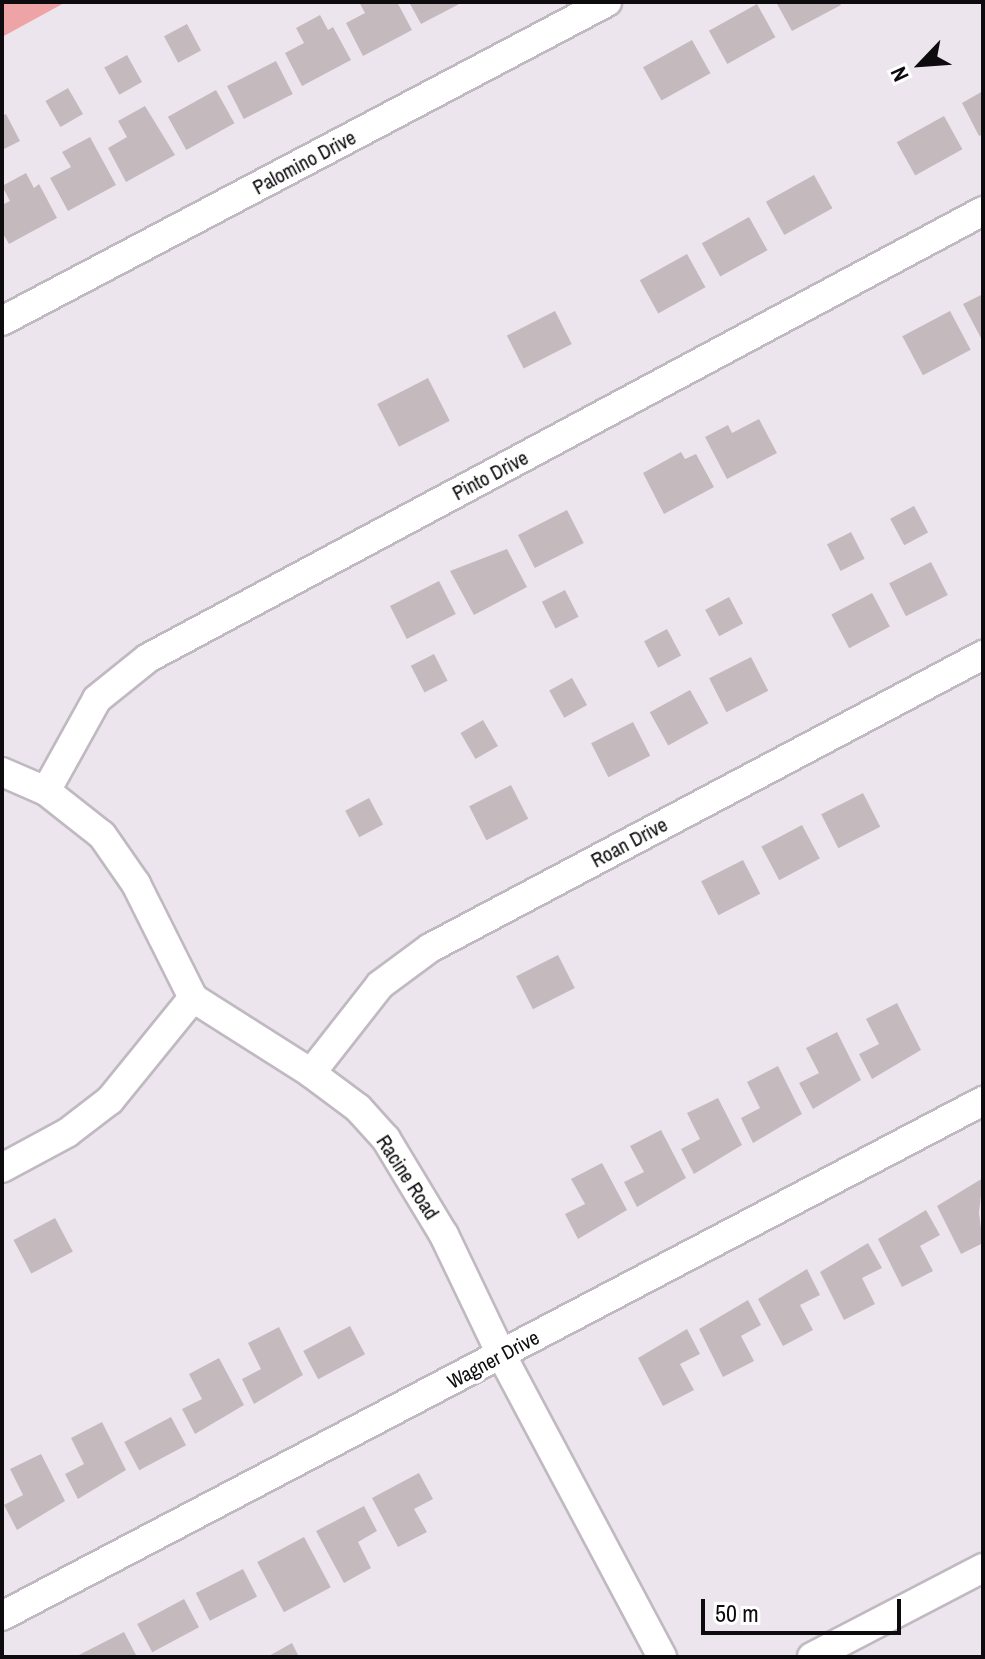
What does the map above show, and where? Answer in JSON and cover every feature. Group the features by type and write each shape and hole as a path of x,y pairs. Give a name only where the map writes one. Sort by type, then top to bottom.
{"street":[{"name":"Palomino Drive","path":"2,321 607,2"},
{"name":"Pinto Drive","path":"46,791 97,699 148,658 983,211"},
{"name":"Roan Drive","path":"311,1073 380,985 430,948 983,655"},
{"name":"Racine Road","path":"2,772 46,791 75,810 117,855 193,998 311,1073 358,1108 413,1178 501,1354 662,1657"},
{"path":"2,1168 67,1133 110,1100 193,998"},
{"name":"Wagner Drive","path":"2,1616 983,1101"},
{"path":"812,1657 983,1568"}],"shaded area":[{"path":"2,2 66,2 2,37"}],"building":[{"path":"359,2 397,2 412,30 363,56 346,23 365,13"},
{"path":"409,2 463,2 421,24"},
{"path":"776,2 839,2 841,5 792,31"},
{"path":"757,4 775,37 727,64 709,31"},
{"path":"320,15 328,30 333,27 351,60 302,86 285,53 304,43 296,28"},
{"path":"187,24 201,50 178,63 164,36"},
{"path":"692,40 710,73 661,100 643,67"},
{"path":"127,55 142,82 119,95 104,68"},
{"path":"276,61 293,94 244,119 227,86"},
{"path":"68,88 83,114 60,127 45,101"},
{"path":"216,90 234,123 186,150 168,117"},
{"path":"983,91 983,134 979,136 962,103"},
{"path":"145,106 175,155 126,182 108,148 127,137 118,121"},
{"path":"6,114 20,141 2,150 2,116"},
{"path":"944,116 962,149 915,175 897,142"},
{"path":"90,137 116,185 68,211 50,178 71,167 62,152"},
{"path":"26,173 34,188 39,184 57,218 9,244 2,232 2,205 10,201 2,186"},
{"path":"814,175 832,208 784,235 766,202"},
{"path":"749,217 767,250 720,276 702,243"},
{"path":"687,254 705,287 658,313 640,280"},
{"path":"983,294 983,342 963,304"},
{"path":"555,311 572,344 524,368 507,336"},
{"path":"950,311 971,350 923,375 902,336"},
{"path":"428,378 450,421 399,447 377,404"},
{"path":"759,419 777,453 727,479 705,437 728,425 732,433"},
{"path":"681,452 685,459 696,454 714,487 664,514 643,473"},
{"path":"914,506 928,532 904,545 890,519"},
{"path":"567,510 584,543 535,568 518,535"},
{"path":"851,532 865,559 841,571 827,544"},
{"path":"507,549 527,587 474,615 450,571"},
{"path":"931,562 948,595 906,616 889,583"},
{"path":"439,581 456,614 407,639 390,606"},
{"path":"565,590 579,617 555,629 542,602"},
{"path":"872,593 890,627 849,648 831,615"},
{"path":"729,597 743,623 719,636 705,610"},
{"path":"667,629 681,655 658,668 644,641"},
{"path":"434,654 448,681 424,693 411,666"},
{"path":"751,657 768,691 726,712 709,678"},
{"path":"572,678 587,705 564,718 549,691"},
{"path":"690,690 708,723 668,746 650,712"},
{"path":"483,720 498,746 475,759 460,733"},
{"path":"633,722 650,756 608,777 591,743"},
{"path":"511,785 528,819 486,840 469,806"},
{"path":"863,793 880,827 838,848 821,814"},
{"path":"369,798 383,824 359,837 345,811"},
{"path":"802,825 820,859 779,880 761,847"},
{"path":"743,860 760,894 718,915 701,881"},
{"path":"558,955 575,988 533,1009 516,976"},
{"path":"897,1003 921,1050 872,1079 859,1054 879,1044 866,1019"},
{"path":"837,1032 861,1080 813,1109 799,1083 819,1073 806,1048"},
{"path":"778,1066 802,1114 753,1143 741,1118 760,1108 747,1082"},
{"path":"718,1098 742,1145 694,1174 681,1149 700,1139 687,1113"},
{"path":"661,1130 686,1178 637,1207 624,1182 644,1172 630,1146"},
{"path":"602,1163 627,1210 578,1239 565,1214 585,1204 571,1179"},
{"path":"983,1178 979,1213 983,1243 961,1254 937,1206"},
{"path":"926,1210 940,1235 920,1246 933,1271 902,1287 878,1239"},
{"path":"55,1218 73,1252 31,1274 14,1240"},
{"path":"868,1243 882,1268 862,1278 875,1304 844,1320 820,1272"},
{"path":"807,1269 820,1295 800,1305 813,1330 783,1346 758,1299"},
{"path":"748,1300 761,1325 741,1336 754,1361 723,1377 699,1329"},
{"path":"350,1326 365,1354 318,1379 303,1351"},
{"path":"279,1327 303,1375 254,1404 242,1379 261,1369 248,1343"},
{"path":"687,1329 700,1354 680,1364 694,1390 663,1406 638,1358"},
{"path":"219,1358 244,1405 195,1434 182,1409 202,1399 189,1374"},
{"path":"171,1417 186,1445 139,1470 124,1442"},
{"path":"102,1422 126,1470 78,1499 65,1474 84,1464 71,1438"},
{"path":"41,1454 65,1501 17,1530 4,1505 23,1495 10,1469"},
{"path":"419,1473 433,1499 414,1509 427,1532 398,1547 372,1498"},
{"path":"364,1506 377,1531 358,1542 371,1568 344,1583 316,1531"},
{"path":"304,1537 331,1587 284,1612 257,1562"},
{"path":"243,1569 257,1597 210,1621 196,1593"},
{"path":"184,1599 199,1627 152,1652 137,1624"},
{"path":"124,1632 137,1657 75,1657"},
{"path":"292,1643 299,1657 267,1657"}]}
